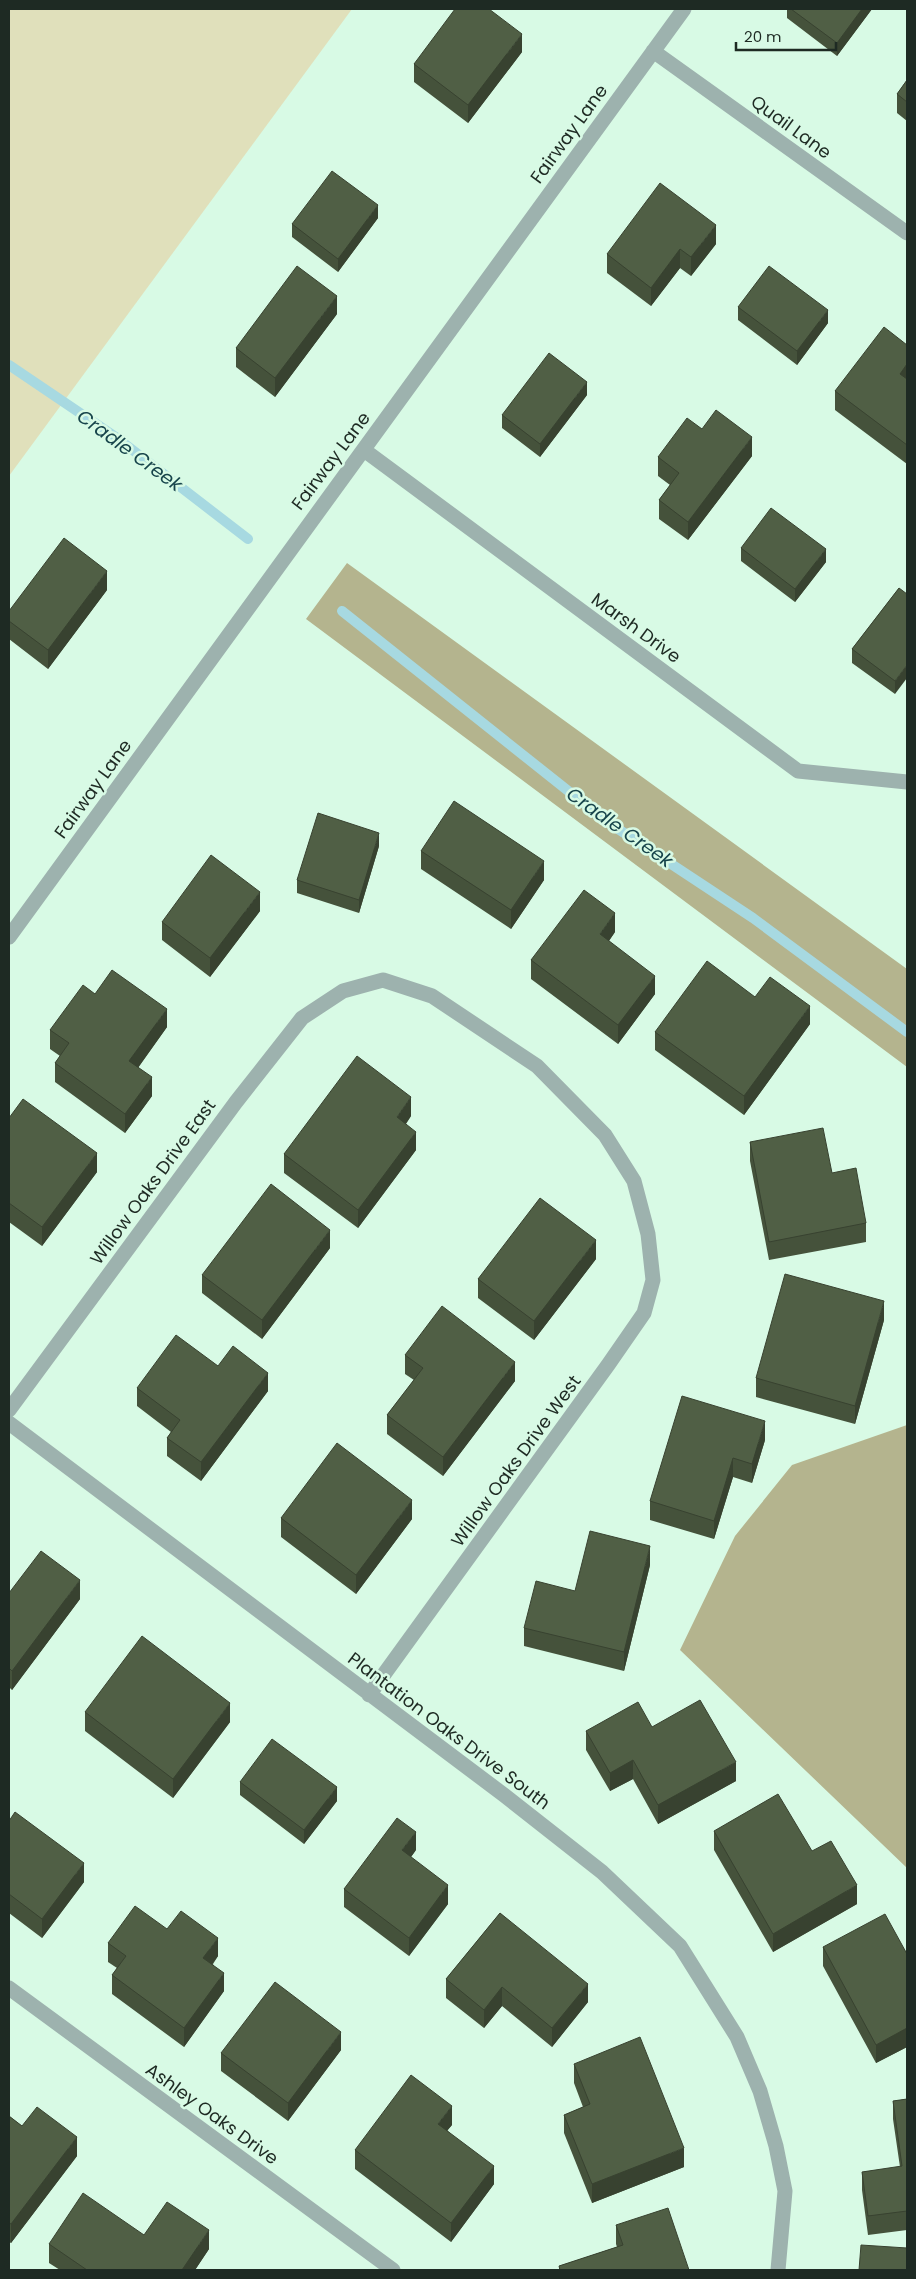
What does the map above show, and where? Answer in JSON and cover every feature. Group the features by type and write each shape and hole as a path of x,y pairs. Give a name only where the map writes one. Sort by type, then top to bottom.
{"street":[{"name":"Fairway Lane","path":"9,937 684,9"},
{"name":"Quail Lane","path":"653,51 907,233"},
{"name":"Marsh Drive","path":"364,450 798,771 907,782"},
{"name":"Willow Oaks Drive East","path":"9,1410 236,1102 296,1025 302,1018 343,991 384,980 432,996 537,1066 605,1135 634,1181 648,1234"},
{"name":"Willow Oaks Drive West","path":"369,1695 644,1313 653,1280 648,1234"},
{"name":"Plantation Oaks Drive South","path":"9,1424 504,1795 602,1872 680,1946 737,2037 760,2091 776,2146 785,2191 778,2270"},
{"name":"Ashley Oaks Drive","path":"9,1988 393,2270"}],"green space":[{"path":"9,9 352,9 9,476"},
{"path":"347,563 907,969 907,1067 306,619"},
{"path":"907,1425 907,1868 680,1650 735,1536 792,1465"}],"building":[{"path":"455,9 489,9 522,34 468,105 414,64"},
{"path":"791,9 862,9 837,43"},
{"path":"907,80 907,102 897,94"},
{"path":"332,171 378,205 338,259 292,224"},
{"path":"660,183 716,225 691,257 680,249 651,288 607,254"},
{"path":"297,266 337,296 275,378 236,348"},
{"path":"769,266 828,310 797,351 738,307"},
{"path":"884,327 907,345 907,364 900,374 907,379 907,445 835,391"},
{"path":"549,353 587,382 540,444 502,415"},
{"path":"716,410 752,437 688,522 659,500 679,473 658,457 687,418 702,429"},
{"path":"771,508 826,549 795,589 741,548"},
{"path":"64,538 107,571 48,650 9,621 9,611"},
{"path":"899,588 907,594 907,665 895,681 852,649"},
{"path":"454,801 544,861 511,910 421,851"},
{"path":"318,813 379,833 359,900 297,880"},
{"path":"211,855 260,892 210,958 162,922"},
{"path":"584,890 615,913 600,934 655,976 618,1025 531,960"},
{"path":"707,961 755,997 770,977 810,1006 744,1096 655,1032"},
{"path":"112,970 167,1009 129,1061 152,1077 125,1114 55,1063 69,1043 50,1030 83,985 95,994"},
{"path":"357,1056 411,1097 397,1117 416,1132 358,1210 284,1154"},
{"path":"23,1099 97,1153 42,1227 9,1203 9,1118"},
{"path":"823,1128 832,1173 856,1168 866,1223 769,1242 750,1142"},
{"path":"271,1184 330,1230 262,1320 202,1275"},
{"path":"540,1198 596,1240 534,1321 478,1279"},
{"path":"785,1274 884,1301 855,1406 756,1378"},
{"path":"442,1306 515,1362 443,1457 387,1415 423,1368 405,1355"},
{"path":"176,1335 218,1366 233,1346 268,1373 201,1462 167,1438 180,1420 137,1388"},
{"path":"682,1396 765,1421 752,1464 733,1458 714,1521 650,1501"},
{"path":"337,1443 412,1500 356,1575 281,1518"},
{"path":"590,1531 650,1546 624,1652 524,1628 536,1581 575,1591"},
{"path":"41,1551 80,1580 12,1671 9,1668 9,1593"},
{"path":"142,1636 230,1703 173,1779 85,1712"},
{"path":"700,1700 736,1762 658,1805 633,1760 610,1773 586,1731 638,1702 652,1727"},
{"path":"272,1739 337,1787 304,1830 240,1782"},
{"path":"778,1794 812,1851 831,1841 857,1885 773,1934 714,1831"},
{"path":"15,1812 84,1863 42,1919 9,1894 9,1821"},
{"path":"397,1818 416,1832 402,1850 448,1885 409,1938 344,1889"},
{"path":"135,1906 167,1929 181,1911 218,1938 203,1958 224,1973 184,2028 112,1975 126,1956 108,1943"},
{"path":"500,1913 588,1984 552,2028 502,1987 484,2010 446,1979"},
{"path":"885,1914 907,1954 907,2028 876,2045 823,1947"},
{"path":"275,1982 341,2032 288,2103 221,2053"},
{"path":"640,2037 684,2148 592,2184 564,2115 590,2104 574,2064"},
{"path":"411,2075 452,2106 438,2124 494,2166 451,2223 355,2150"},
{"path":"907,2099 907,2211 868,2216 862,2172 902,2166 893,2101"},
{"path":"37,2107 77,2137 11,2224 9,2223 9,2116 22,2126"},
{"path":"83,2193 144,2235 167,2202 209,2230 182,2270 87,2270 49,2244"},
{"path":"668,2208 689,2270 560,2270 559,2266 623,2245 616,2225"},
{"path":"861,2245 907,2248 907,2270 859,2270"}],"waterway":[{"name":"Cradle Creek","path":"9,365 117,438 248,539"},
{"name":"Cradle Creek","path":"342,611 606,821 753,918 907,1032"}]}
